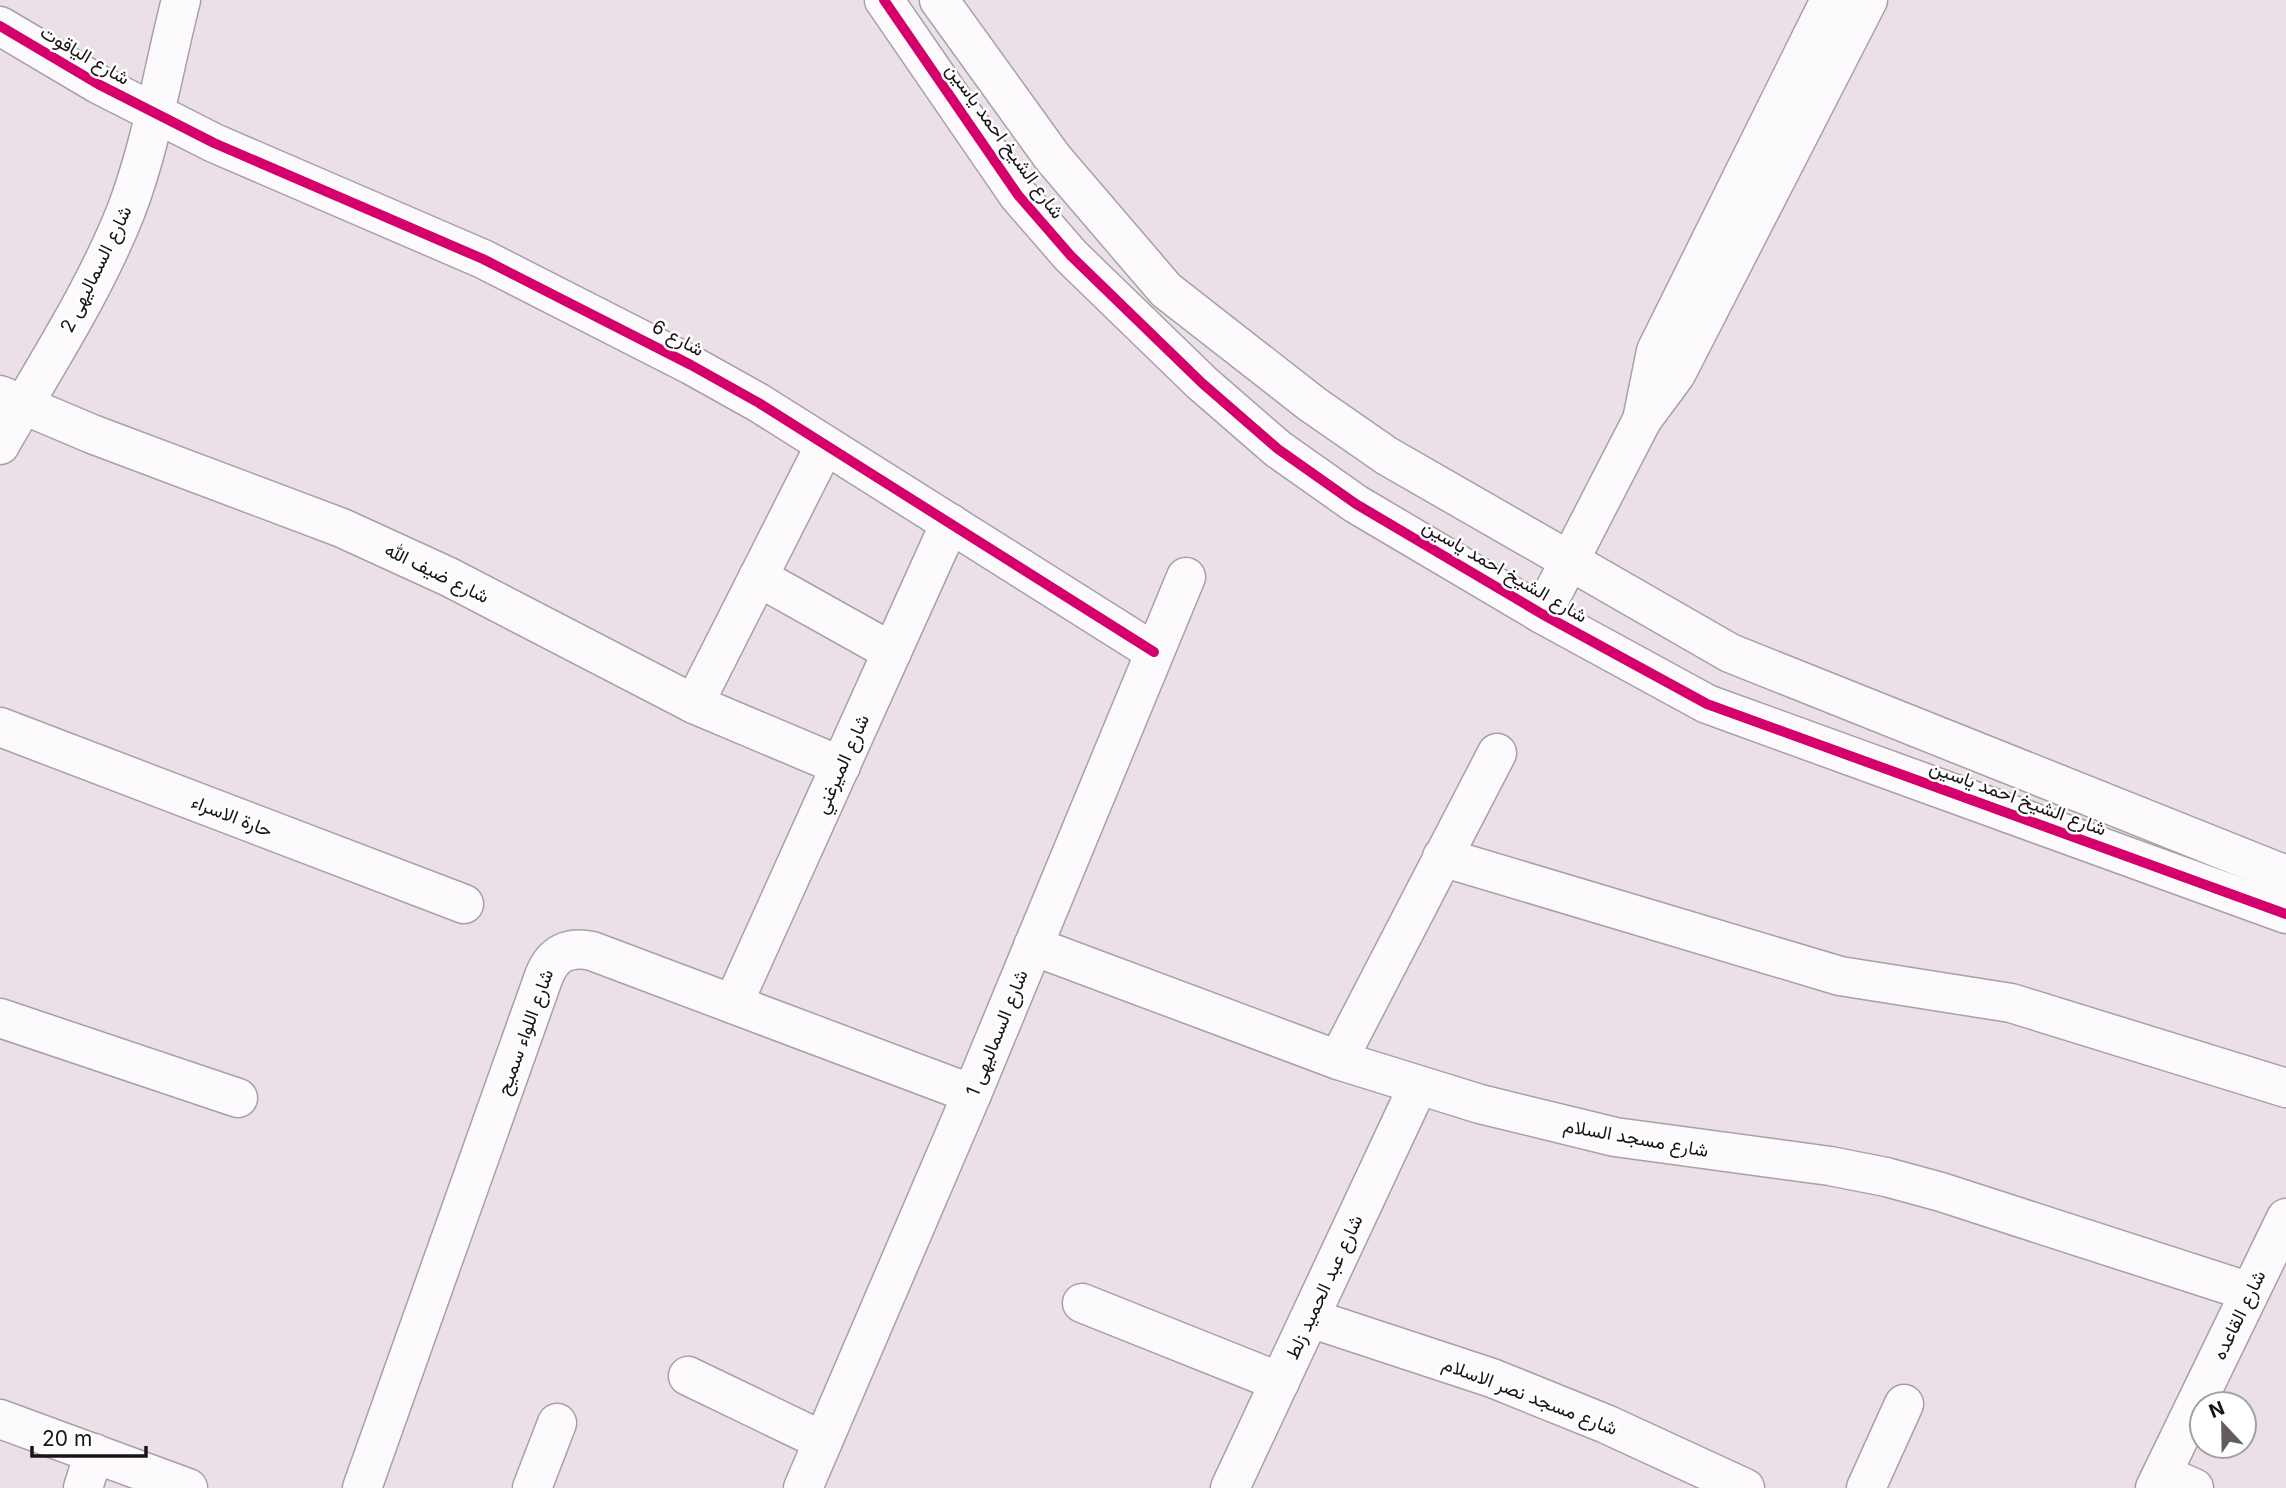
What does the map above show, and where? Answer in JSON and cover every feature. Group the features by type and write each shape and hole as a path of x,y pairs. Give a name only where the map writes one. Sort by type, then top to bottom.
{"street":[{"name":"شارع السماليهى 2","path":"0,445 11,400 87,297 108,253 142,163 181,0"},
{"name":"شارع الشيخ احمد ياسين","path":"884,0 1018,195 1071,256 1202,383 1278,450 1356,504 1542,614 1707,704 2286,914"},
{"name":"شارع الشيخ احمد ياسين","path":"939,0 1053,158 1166,290 1312,404 1387,456 1730,653 2286,875"},
{"path":"1642,419 1656,351 1830,0"},
{"path":"1542,614 1642,419 1676,374 1868,0"},
{"name":"شارع الياقوت","path":"0,26 154,113"},
{"name":"شارع 6","path":"154,113 214,144 411,227 553,293 748,397 1154,652"},
{"name":"شارع ضيف الله","path":"11,400 342,528 449,577 694,704 841,766"},
{"path":"694,704 825,445"},
{"name":"شارع الميرغني","path":"733,1004 950,523"},
{"path":"758,577 892,652"},
{"name":"شارع السماليهى 1","path":"813,1485 823,1441 972,1094 1186,577"},
{"name":"حارة الاسراء","path":"0,727 464,904"},
{"path":"1338,1060 1497,753"},
{"path":"1443,857 1840,976 2011,1003 2286,1088"},
{"name":"شارع مسجد السلام","path":"1033,946 1338,1060 1418,1086 1615,1137 1830,1166 1886,1177 1941,1192 2250,1292"},
{"name":"شارع اللواء سميح","path":"362,1488 544,976 554,958 572,949 592,951 972,1094"},
{"path":"0,1018 238,1098"},
{"name":"شارع عبد الحميد زلط","path":"1230,1488 1418,1086"},
{"name":"شارع القاعده","path":"2170,1483 2250,1292 2283,1234"},
{"path":"1082,1303 1280,1382"},
{"name":"شارع مسجد نصر الاسلام","path":"1310,1318 1492,1378 1606,1424 1745,1488"},
{"path":"688,1376 823,1441"},
{"path":"1866,1488 1904,1404"},
{"path":"0,1419 88,1470 188,1488"},
{"path":"532,1488 557,1423"}],"cycle path":[{"path":"884,0 1018,195 1071,256 1202,383 1278,449 1356,504 1542,614 1707,704 2286,914"},
{"path":"0,26 98,84 214,143 483,259 691,365 759,403 1154,652"}]}
